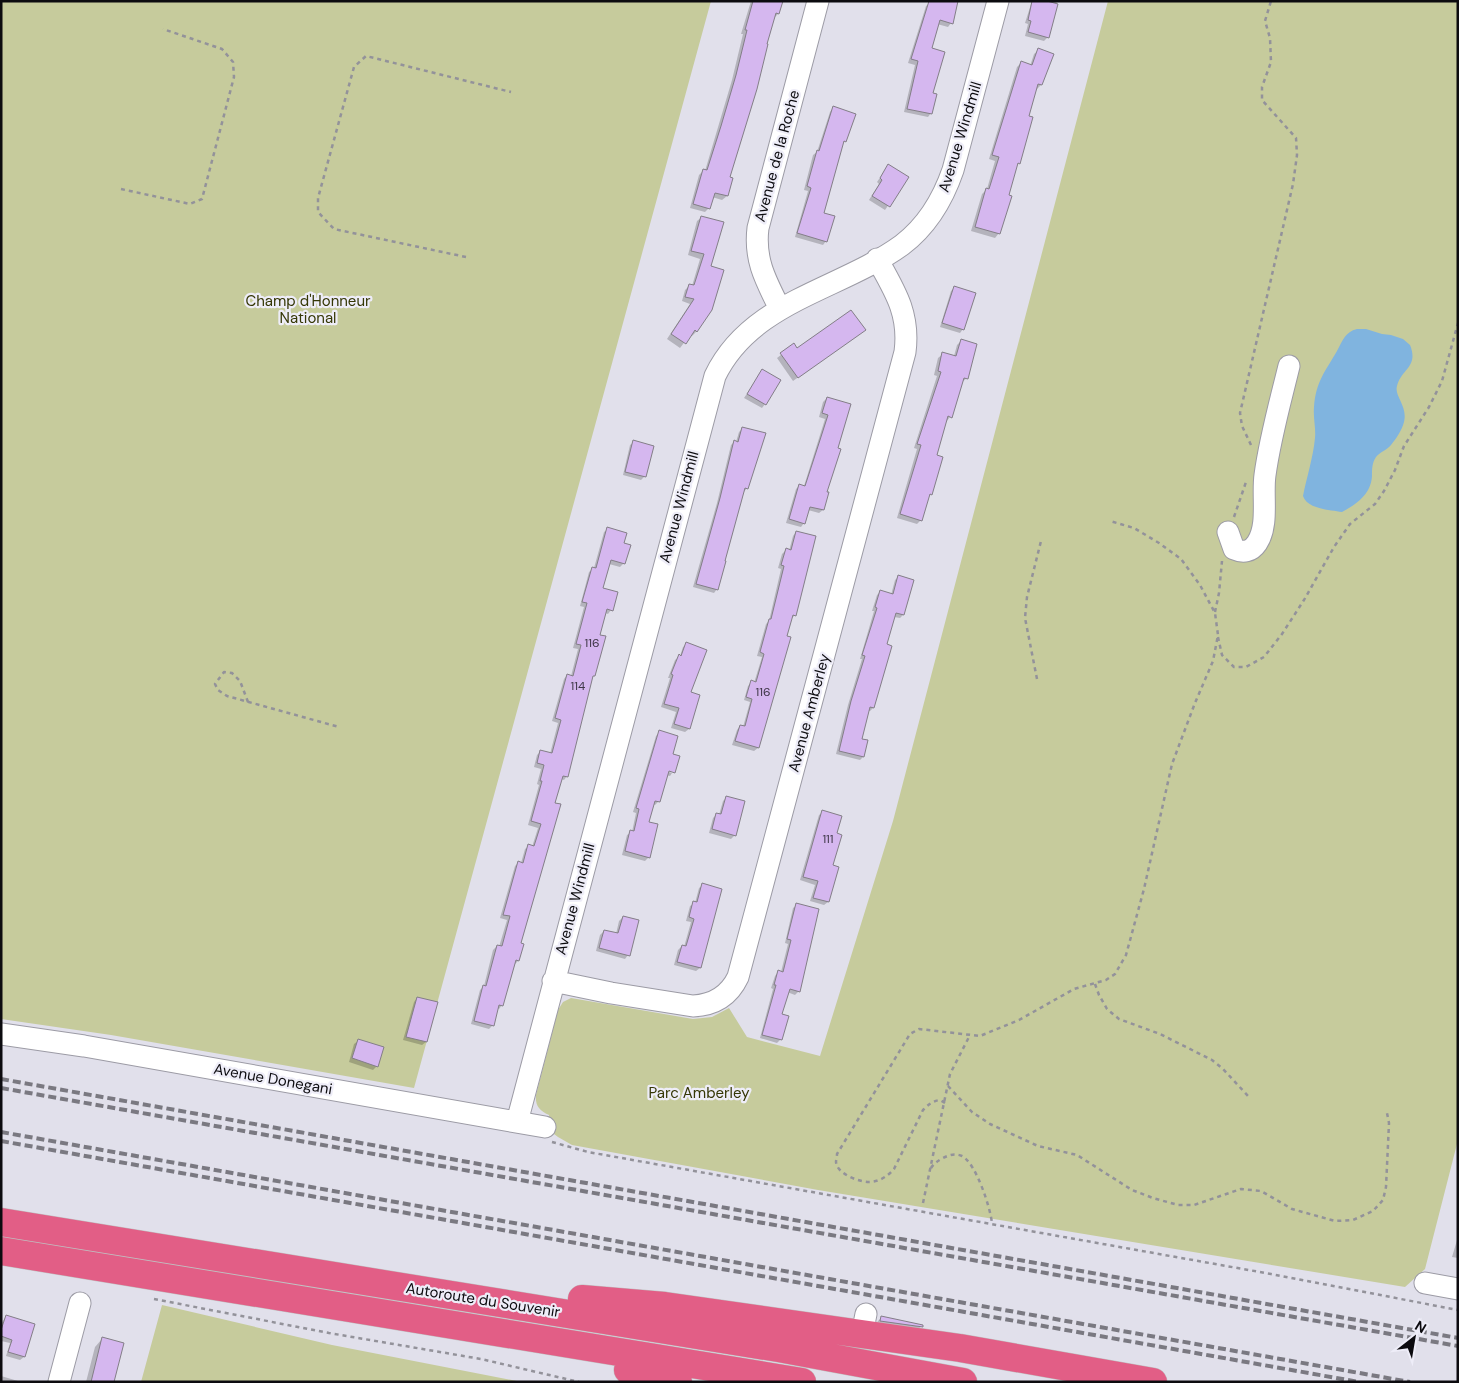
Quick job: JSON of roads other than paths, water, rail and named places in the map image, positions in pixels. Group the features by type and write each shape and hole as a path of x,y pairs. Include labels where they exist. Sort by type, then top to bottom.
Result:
{"highway":[{"name":"Autoroute du Souvenir","path":"1,1222 769,1346 964,1382"},
{"name":"Autoroute du Souvenir","path":"1,1251 802,1382"},
{"path":"366,1281 864,1324 1019,1357 1153,1382"},
{"path":"395,1315 678,1382"}],"street":[{"name":"Avenue de la Roche","path":"780,309 758,260 756,238 818,1"},
{"name":"Avenue Windmill","path":"517,1122 711,387 719,367 733,346 747,332 780,309 903,244 930,216 943,196 953,170 998,1"},
{"name":"Avenue Amberley","path":"553,981 611,993 701,1006 718,1000 730,990 738,977 905,352 906,329 902,307 894,288 877,259"},
{"path":"1228,532 1234,549 1242,552 1251,550 1258,542 1263,526 1265,478 1271,442 1289,366"},
{"name":"Avenue Donegani","path":"1,1034 84,1046 545,1127"},
{"path":"1426,1294 1458,1290"},
{"path":"59,1382 80,1302"}],"water":[{"path":"1357,329 1366,329 1403,339 1410,345 1412,358 1397,386 1397,394 1403,406 1405,416 1402,428 1391,445 1375,459 1372,466 1371,482 1366,493 1353,506 1342,512 1309,504 1303,496 1314,445 1314,411 1317,390 1322,377 1345,337"}],"railway":[{"path":"1,1079 1458,1338"},
{"path":"1,1088 1458,1346"},
{"path":"1,1132 1410,1382"},
{"path":"1,1141 1359,1382"}],"park label":[{"name":"Champ d'Honneur National","path":"308,310"},
{"name":"Parc Amberley","path":"699,1093"}]}
